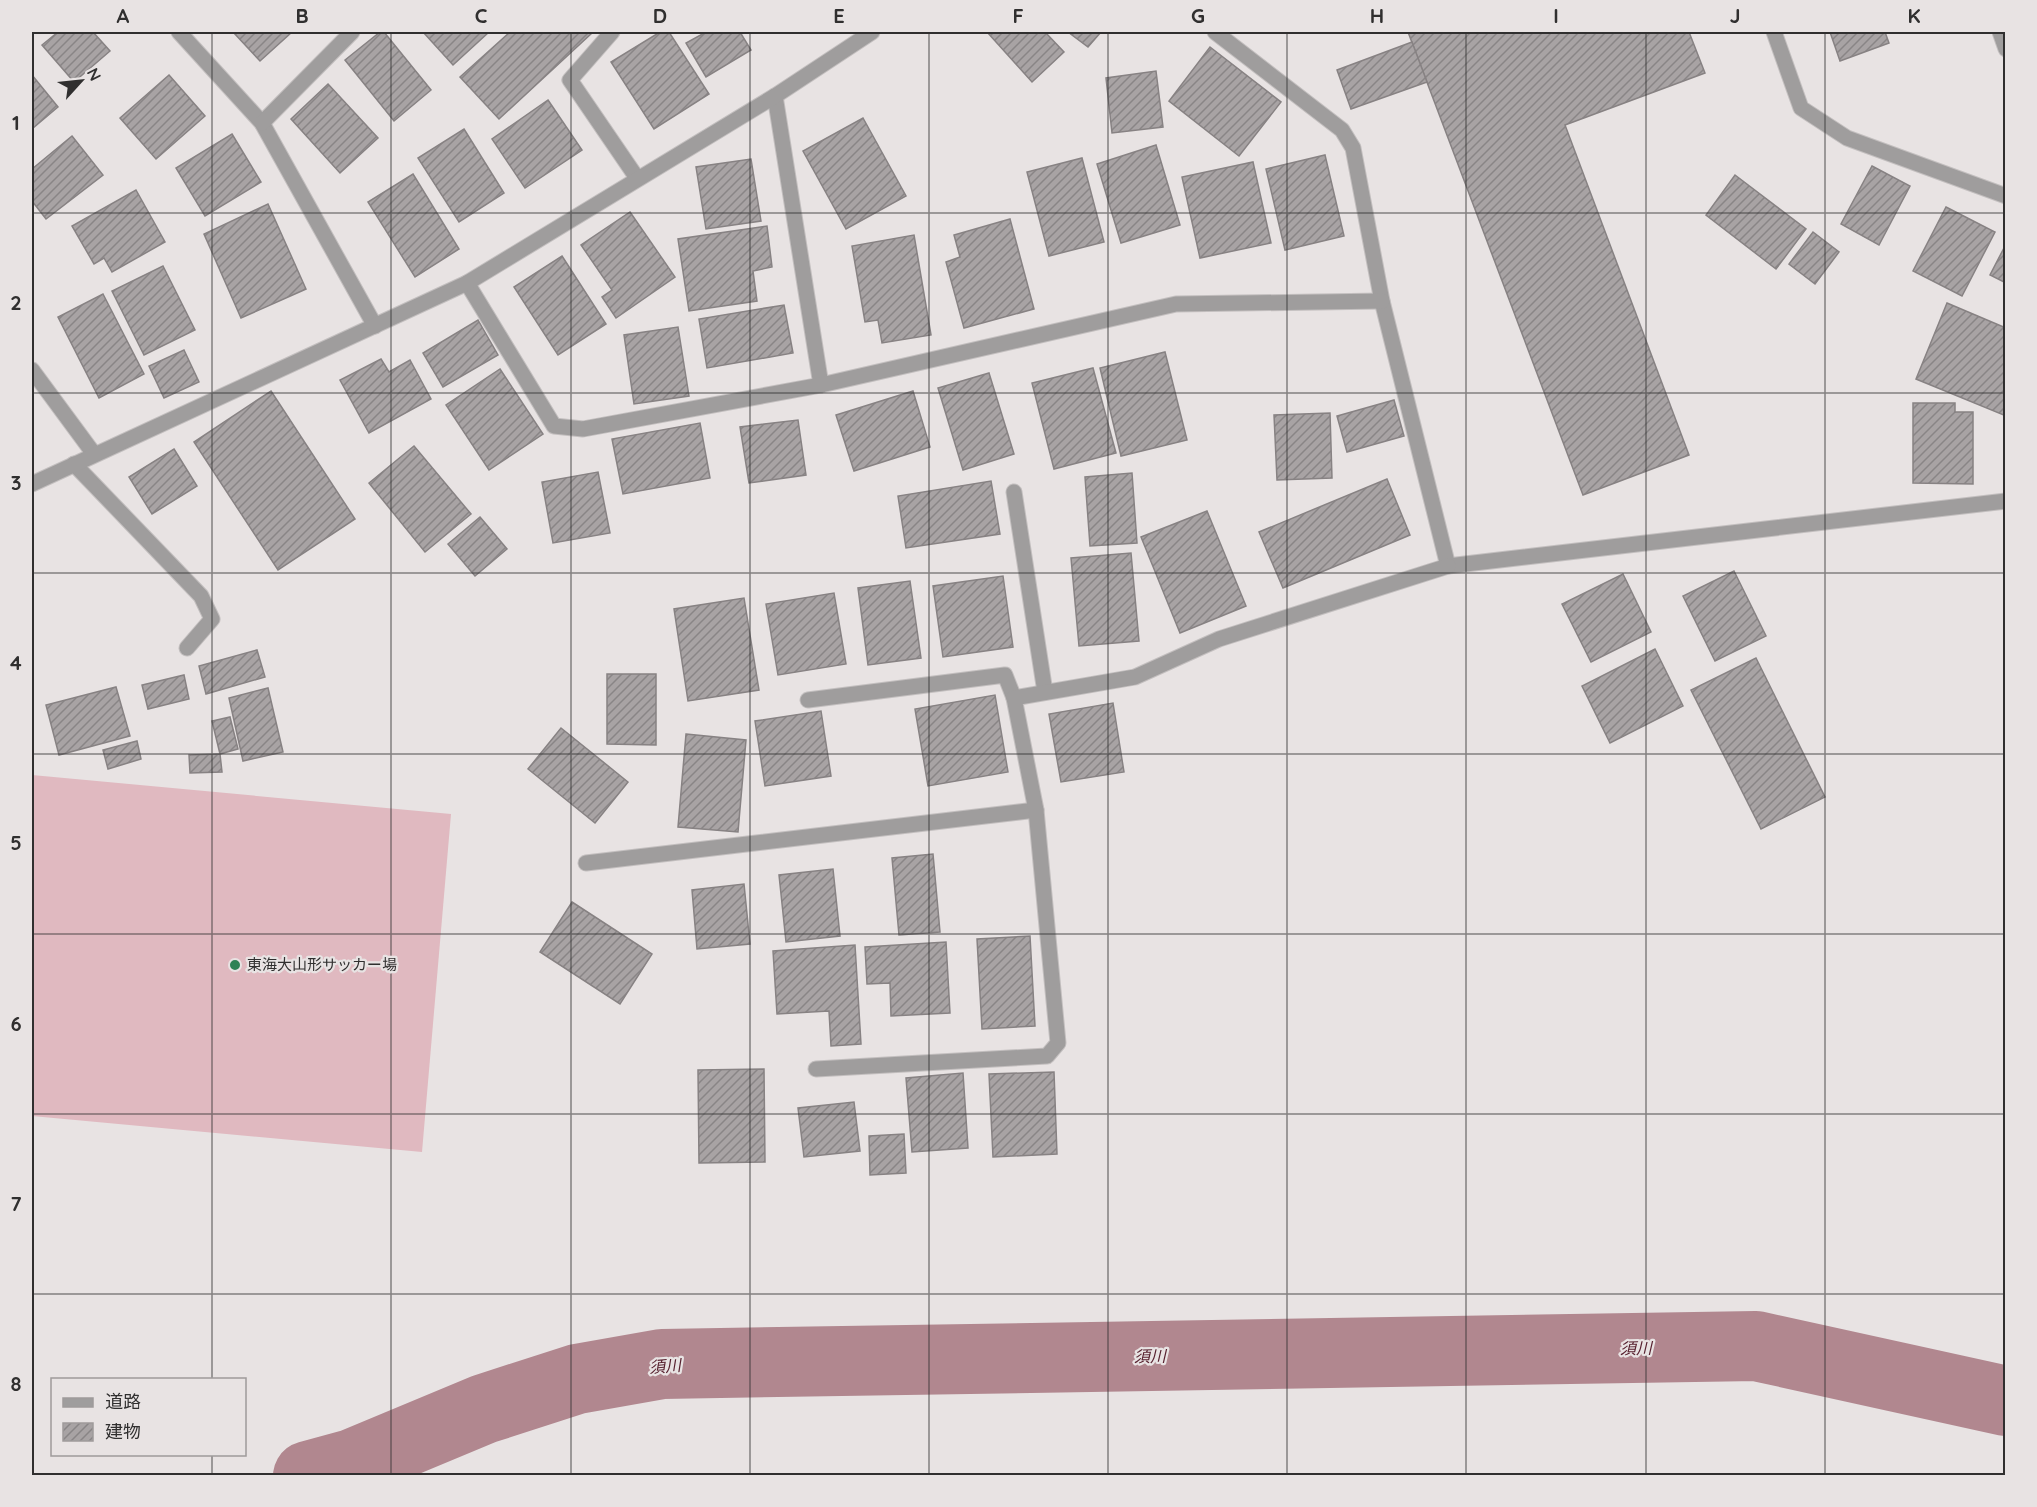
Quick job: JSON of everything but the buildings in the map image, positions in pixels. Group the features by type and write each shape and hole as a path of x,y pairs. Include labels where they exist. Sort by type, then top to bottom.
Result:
{"street":[{"path":"179,32 262,123 375,326"},
{"path":"262,123 352,32"},
{"path":"612,32 570,80 638,178"},
{"path":"32,484 467,283 775,96 872,32"},
{"path":"1215,32 1342,130 1353,148 1382,301 1448,566"},
{"path":"1774,32 1800,108 1847,138 2006,196"},
{"path":"2000,32 2006,49"},
{"path":"775,96 822,386"},
{"path":"467,283 554,426 583,429 822,386 1176,304 1382,301"},
{"path":"32,370 94,454"},
{"path":"74,464 201,596 212,618 187,648"},
{"path":"1014,492 1045,692"},
{"path":"1014,698 1135,677 1219,639 1448,566 2006,501"},
{"path":"808,700 1005,675 1014,698 1036,810 1058,1043 1047,1056 816,1069"},
{"path":"586,862 1036,810"}],"shaded area":[{"name":"東海大山形サッカー場","path":"32,775 451,814 422,1152 32,1116"}],"waterway":[{"name":"須川","path":"308,1476 352,1464 484,1409 577,1379 662,1364 1756,1346 2006,1401"}],"place":[{"name":"東海大山形サッカー場","path":"235,965"}]}
